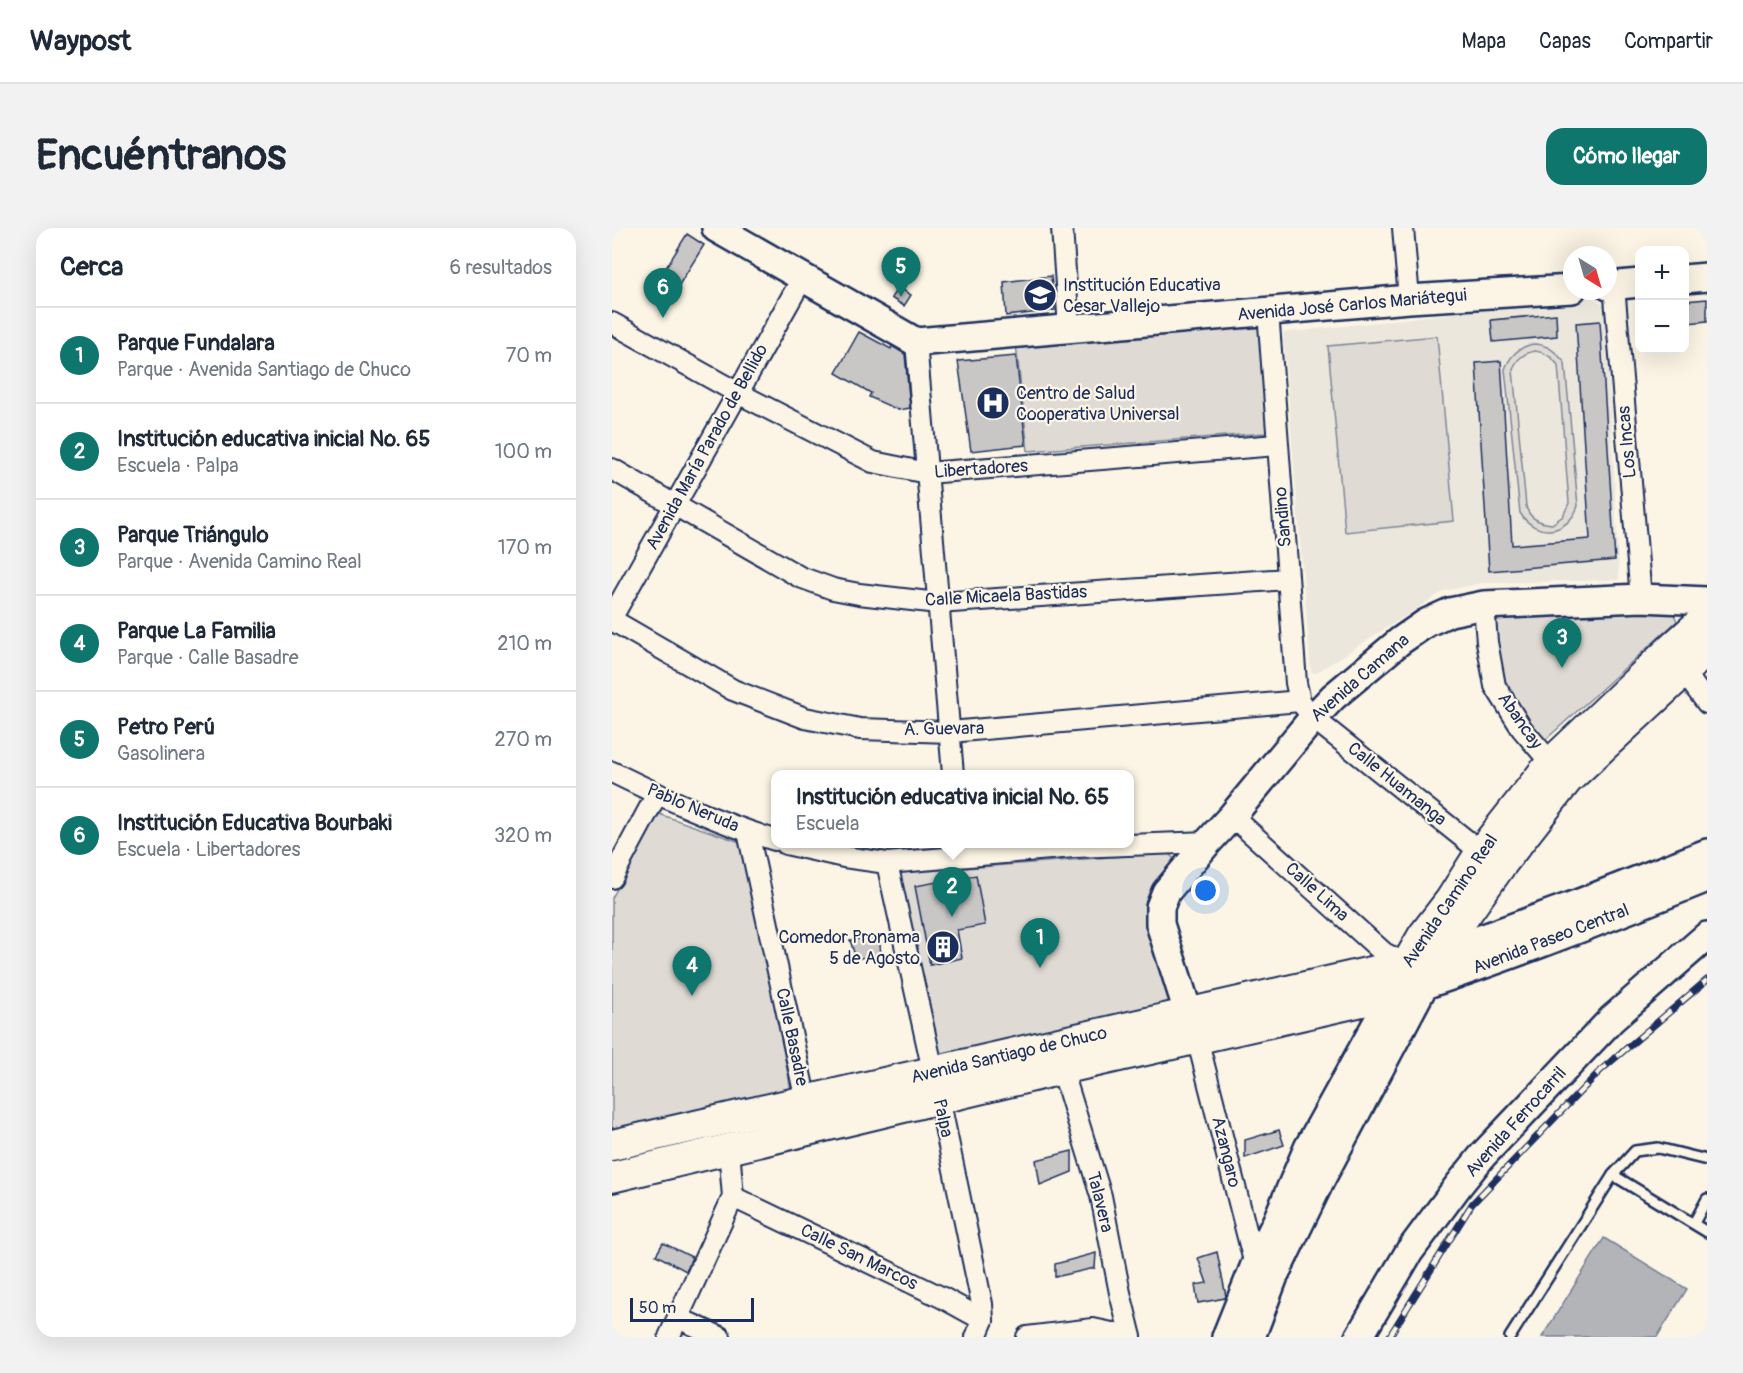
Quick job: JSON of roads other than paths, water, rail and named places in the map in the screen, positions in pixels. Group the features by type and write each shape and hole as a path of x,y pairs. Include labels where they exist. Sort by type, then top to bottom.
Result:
{"main road":[{"name":"Avenida Camino Real","path":"1393,994 1415,975 1423,936 1450,901 1481,852 1551,763 1669,651 1707,619"},
{"name":"Avenida Camino Real","path":"1440,954 1500,866 1567,780 1707,650"},
{"name":"Avenida Paseo Central","path":"1415,975 1440,954"},
{"name":"Avenida Santiago de Chuco","path":"612,1177 729,1149 936,1085 1415,975"},
{"name":"Avenida Santiago de Chuco","path":"612,1145 806,1101 1062,1069 1193,1026 1393,994"}],"street":[{"path":"716,228 916,342 953,770"},
{"path":"1062,228 1069,328"},
{"path":"1403,228 1409,298"},
{"name":"Avenida María Parado de Bellido","path":"612,618 802,277"},
{"path":"1689,279 1707,277"},
{"name":"Los Incas","path":"1621,285 1641,598"},
{"name":"Avenida José Carlos Mariátegui","path":"916,342 1409,298 1563,289"},
{"name":"Sandino","path":"1268,311 1296,683 1306,710"},
{"name":"Libertadores","path":"612,323 738,393 873,462 927,473 1277,445"},
{"name":"Calle Micaela Bastidas","path":"612,469 800,578 842,591 939,603 1288,579"},
{"name":"Avenida Camana","path":"1193,1026 1160,924 1160,907 1166,892 1232,816 1306,710 1334,697 1391,648 1426,623 1450,612 1484,605 1641,598 1707,601"},
{"name":"Abancay","path":"1484,605 1486,642 1495,686 1522,729 1551,763"},
{"name":"A. Guevara","path":"612,618 733,690 805,718 860,729 950,732 1306,710"},
{"path":"1684,672 1707,703"},
{"name":"Calle Huamanga","path":"1306,710 1481,852"},
{"name":"Pablo Neruda","path":"612,772 657,794 748,832 771,839"},
{"path":"612,878 657,794"},
{"name":"Calle Lima","path":"1232,816 1384,952 1415,975"},
{"name":"Calle Basadre","path":"748,832 806,1101"},
{"path":"1134,845 1208,842"},
{"path":"807,848 844,857 887,863 960,851 1046,848"},
{"name":"Avenida Paseo Central","path":"1440,954 1707,853"},
{"name":"Palpa","path":"887,863 982,1304 979,1328"},
{"name":"Avenida Paseo Central","path":"1415,975 1504,958 1578,931 1707,878"},
{"name":"Avenida Ferrocarril","path":"1359,1337 1409,1252 1484,1155 1612,1019 1707,936"},
{"name":"Avenida Camino Real","path":"1251,1337 1274,1276 1415,975"},
{"name":"Avenida Camino Real","path":"1226,1337 1255,1265 1308,1148 1393,994"},
{"name":"Azangaro","path":"1193,1026 1255,1265"},
{"name":"Talavera","path":"1062,1069 1101,1196 1131,1337"},
{"path":"669,1337 733,1197 729,1149"},
{"name":"Calle San Marcos","path":"733,1197 943,1298 979,1328"},
{"path":"678,1318 720,1337"},
{"path":"1027,1337 1093,1329 1131,1337"}],"lane":[{"path":"1510,1337 1613,1175 1635,1151 1658,1148 1707,1160"},
{"path":"1613,1175 1707,1232"},
{"path":"1694,1223 1707,1199"}],"railway":[{"path":"1389,1337 1472,1204 1601,1070 1707,980"}],"place":[{"name":"Institución Educativa Cesar Vallejo","path":"1040,295"},
{"name":"Petro Perú","path":"901,297"},
{"name":"Institución Educativa Bourbaki","path":"663,318"},
{"name":"Centro de Salud Cooperativa Universal","path":"993,403"},
{"name":"Parque Triángulo","path":"1562,668"},
{"name":"Institución educativa inicial No. 65","path":"952,917"},
{"name":"Comedor Pronama 5 de Agosto","path":"943,947"},
{"name":"Parque Fundalara","path":"1040,968"},
{"name":"Parque La Familia","path":"692,996"}]}
